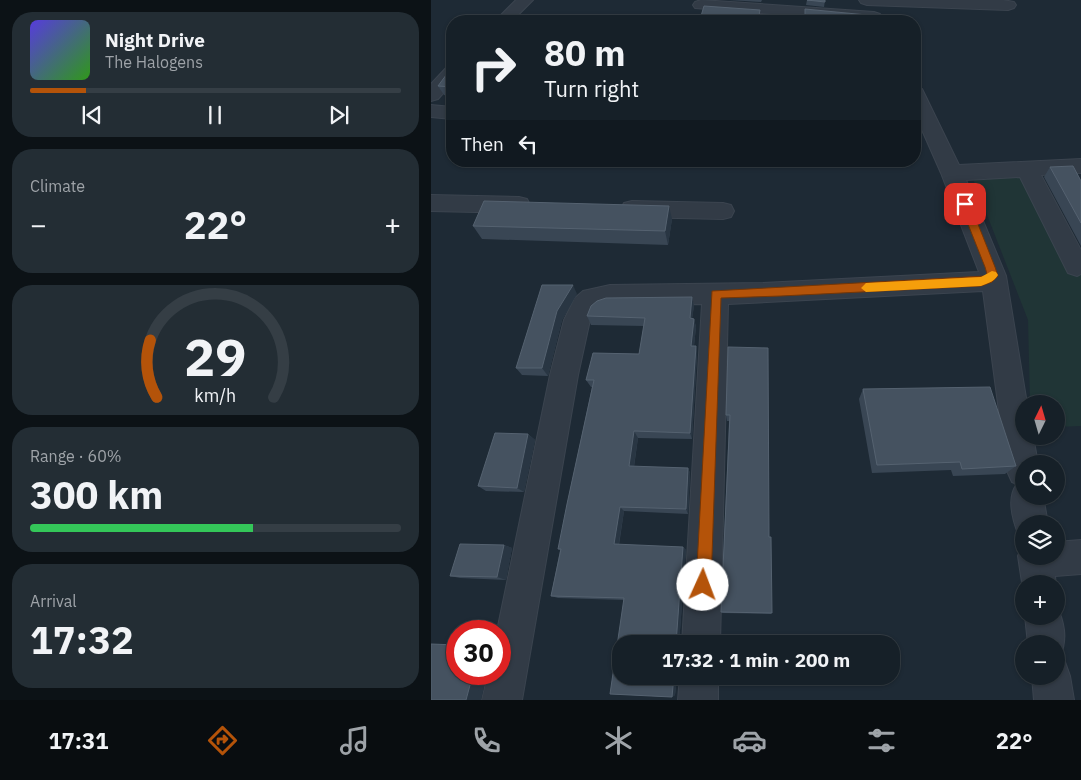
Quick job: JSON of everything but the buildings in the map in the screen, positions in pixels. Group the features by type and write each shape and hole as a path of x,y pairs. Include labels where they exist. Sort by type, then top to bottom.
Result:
{"street":[{"path":"509,15 525,0"},
{"path":"873,15 866,0 1008,5"},
{"path":"701,5 825,15"},
{"path":"431,95 446,79"},
{"path":"921,106 952,173 993,276 1021,455"},
{"path":"431,111 446,112"},
{"path":"952,173 1081,166"},
{"path":"1027,169 1077,266"},
{"path":"431,203 538,206"},
{"path":"616,208 723,211"},
{"path":"502,700 564,375 577,320 584,305 592,298 610,295 763,293 981,282 993,276"},
{"path":"701,635 715,294"},
{"path":"1036,567 1081,558"},
{"path":"698,700 699,685"},
{"path":"1052,685 1054,700"}],"green space":[{"path":"1027,176 1075,274 1081,274 1081,426 1065,427 1065,395 1030,395 1028,320 973,179"}],"slow traffic":[{"path":"866,288 981,282 989,279 992,275"}],"route":[{"path":"703,585 715,294 981,282 993,276 965,204"}]}
